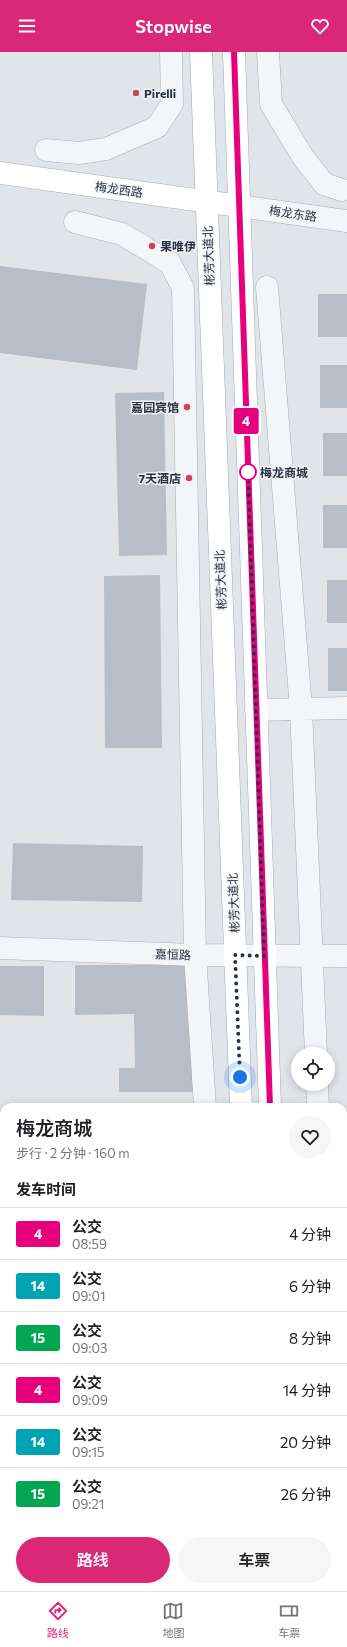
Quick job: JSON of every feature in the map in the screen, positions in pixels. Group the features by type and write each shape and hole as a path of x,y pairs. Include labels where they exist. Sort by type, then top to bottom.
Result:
{"main road":[{"name":"彬芳大道北","path":"201,52 241,1103"},
{"path":"234,52 270,1103"},
{"name":"梅龙西路","path":"0,172 239,206"}],"street":[{"path":"46,150 79,153 106,149 157,127 172,104 171,52"},
{"path":"268,52 271,104 303,157 324,184 342,190"},
{"name":"梅龙东路","path":"239,206 347,221"},
{"path":"75,222 122,234 170,263 183,288 195,955 205,1103"},
{"path":"267,287 301,709 316,1047"},
{"path":"256,710 347,708"},
{"name":"嘉恒路","path":"0,948 195,955 347,956"},
{"path":"317,1091 318,1103"}],"building":[{"path":"0,266 147,284 137,370 0,353"},
{"path":"318,294 347,294 347,337 318,337"},
{"path":"320,365 347,365 347,408 320,408"},
{"path":"164,392 167,555 119,556 115,393"},
{"path":"323,433 347,433 347,476 323,476"},
{"path":"323,505 347,505 347,548 323,548"},
{"path":"160,575 162,748 105,748 104,576"},
{"path":"327,580 347,580 347,623 327,623"},
{"path":"328,648 347,648 347,691 328,691"},
{"path":"13,843 143,846 142,902 11,900"},
{"path":"75,965 194,965 194,1092 119,1092 119,1068 135,1068 134,1014 75,1015"},
{"path":"0,966 44,966 44,1016 0,1015"}],"bus line":[{"name":"4","path":"234,52 270,1103"}],"place":[{"name":"Pirelli","path":"136,93"},
{"name":"果唯伊","path":"152,246"},
{"name":"嘉园宾馆","path":"187,407"},
{"name":"梅龙商城","path":"248,472"},
{"name":"7天酒店","path":"189,478"}],"route":[{"path":"240,1077 235,955 264,956 248,472"}]}
